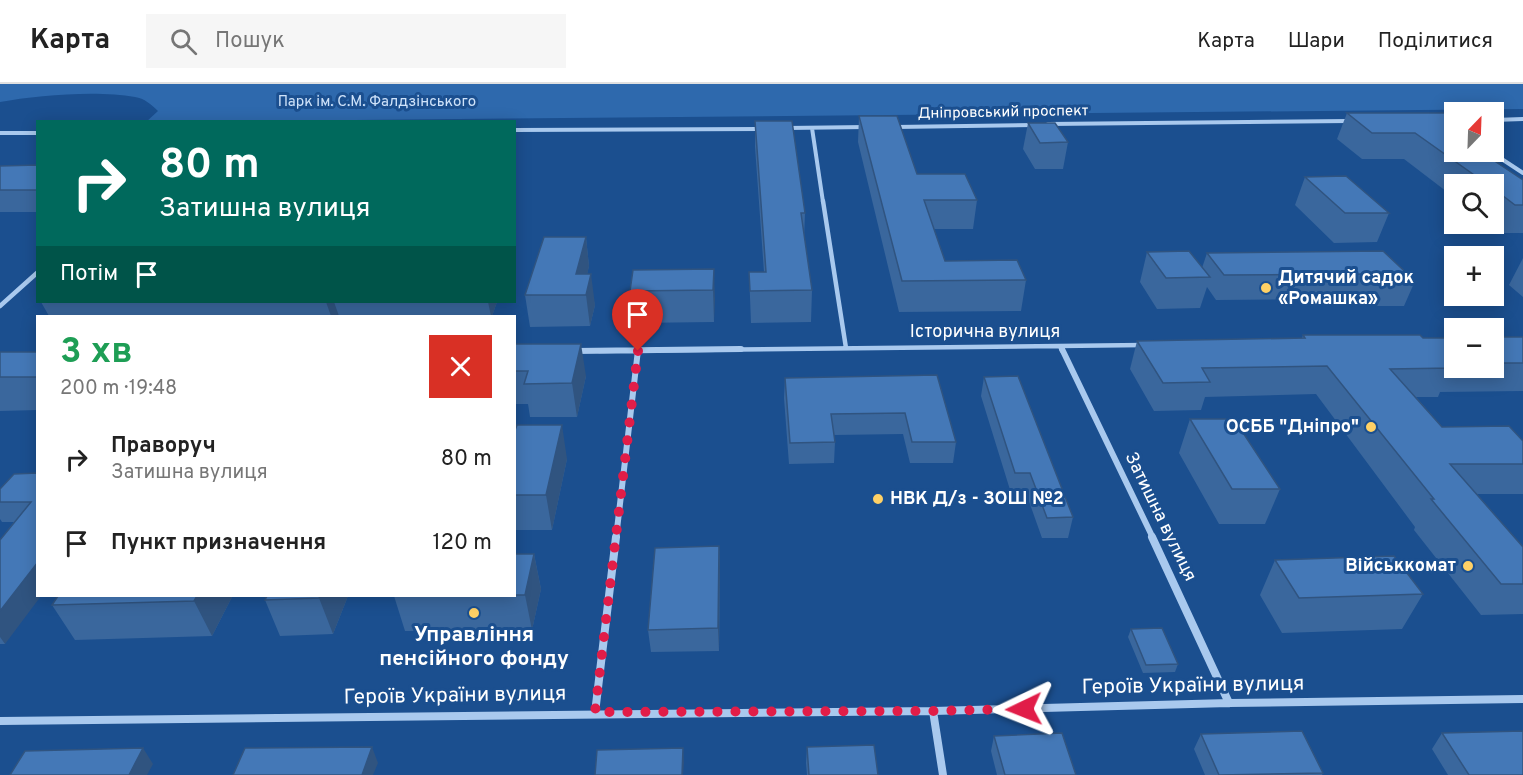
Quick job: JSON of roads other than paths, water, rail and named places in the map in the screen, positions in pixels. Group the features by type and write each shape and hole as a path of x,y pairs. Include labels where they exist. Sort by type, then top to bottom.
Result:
{"street":[{"path":"1504,120 1523,119"},
{"name":"Дніпровський проспект","path":"884,127 1355,121"},
{"path":"776,129 872,127"},
{"path":"812,128 846,348"},
{"path":"516,130 764,129"},
{"path":"0,133 36,133"},
{"path":"1504,161 1523,173"},
{"path":"0,306 36,274"},
{"name":"Історична вулиця","path":"571,351 1155,345"},
{"name":"Затишна вулиця","path":"1060,346 1169,572 1229,703"},
{"path":"595,712 638,351"},
{"name":"Героїв України вулиця","path":"0,721 595,712 933,711 1229,703 1523,699"},
{"path":"933,711 943,775"}],"place":[{"name":"Дитячий садок «Ромашка»","path":"1266,288"},
{"name":"ОСББ \"Днiпро\"","path":"1371,427"},
{"name":"НВК Д/з - ЗОШ №2","path":"878,499"},
{"name":"Військкомат","path":"1468,566"},
{"name":"Управління пенсійного фонду","path":"474,613"}],"park label":[{"name":"Парк ім. С.М. Фалдзінського","path":"377,102"}]}
